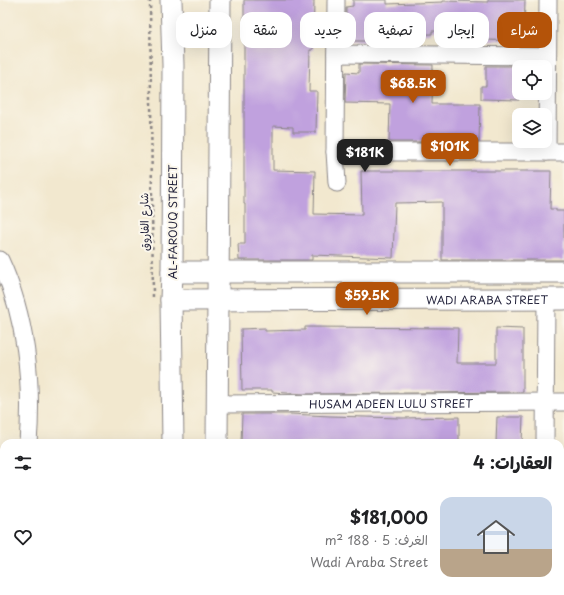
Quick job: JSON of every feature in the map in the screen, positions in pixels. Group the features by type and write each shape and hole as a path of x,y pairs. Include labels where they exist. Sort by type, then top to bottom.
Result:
{"main road":[{"name":"AL-FAROUQ STREET","path":"171,0 173,65 172,272 162,301 173,439"},
{"path":"217,439 220,0"},
{"path":"172,272 564,272"},
{"name":"WADI ARABA STREET","path":"162,301 555,299"}],"street":[{"path":"336,0 335,152 337,183"},
{"path":"546,152 548,0"},
{"path":"336,54 548,56"},
{"path":"335,152 564,152"},
{"path":"0,260 13,291 23,333 29,401 28,439"},
{"path":"545,439 546,402 555,299"},
{"name":"HUSAM ADEEN LULU STREET","path":"217,404 564,402"}],"path":[{"name":"شارع الفاروق","path":"150,0 162,301"}],"building":[{"path":"244,0 314,0 314,12 300,12 300,48 313,48 313,50 310,50 309,91 317,91 316,132 293,132 293,127 273,126 273,170 315,171 314,214 362,215 361,171 551,171 550,209 564,211 564,260 442,260 442,202 395,203 393,258 312,255 312,260 239,260 238,244 245,244 244,48 292,48 292,12 244,12"},
{"path":"353,0 387,0 387,4 443,1 488,2 488,0 525,0 525,12 497,12 497,40 489,40 489,12 434,12 434,31 432,31 432,34 426,34 426,12 364,12 364,41 356,41 356,12 346,12 346,7 353,6"},
{"path":"359,64 433,65 432,104 480,104 479,142 389,142 390,104 345,103 346,72 359,73"},
{"path":"486,66 512,66 512,100 481,99 481,86 486,86"},
{"path":"305,327 458,328 457,363 496,363 496,328 523,329 523,392 303,394 272,392 272,390 242,390 241,329 265,328 265,331 305,330"},
{"path":"242,414 290,414 401,418 459,417 459,439 241,439"},
{"path":"497,417 523,417 522,439 496,439"}]}
